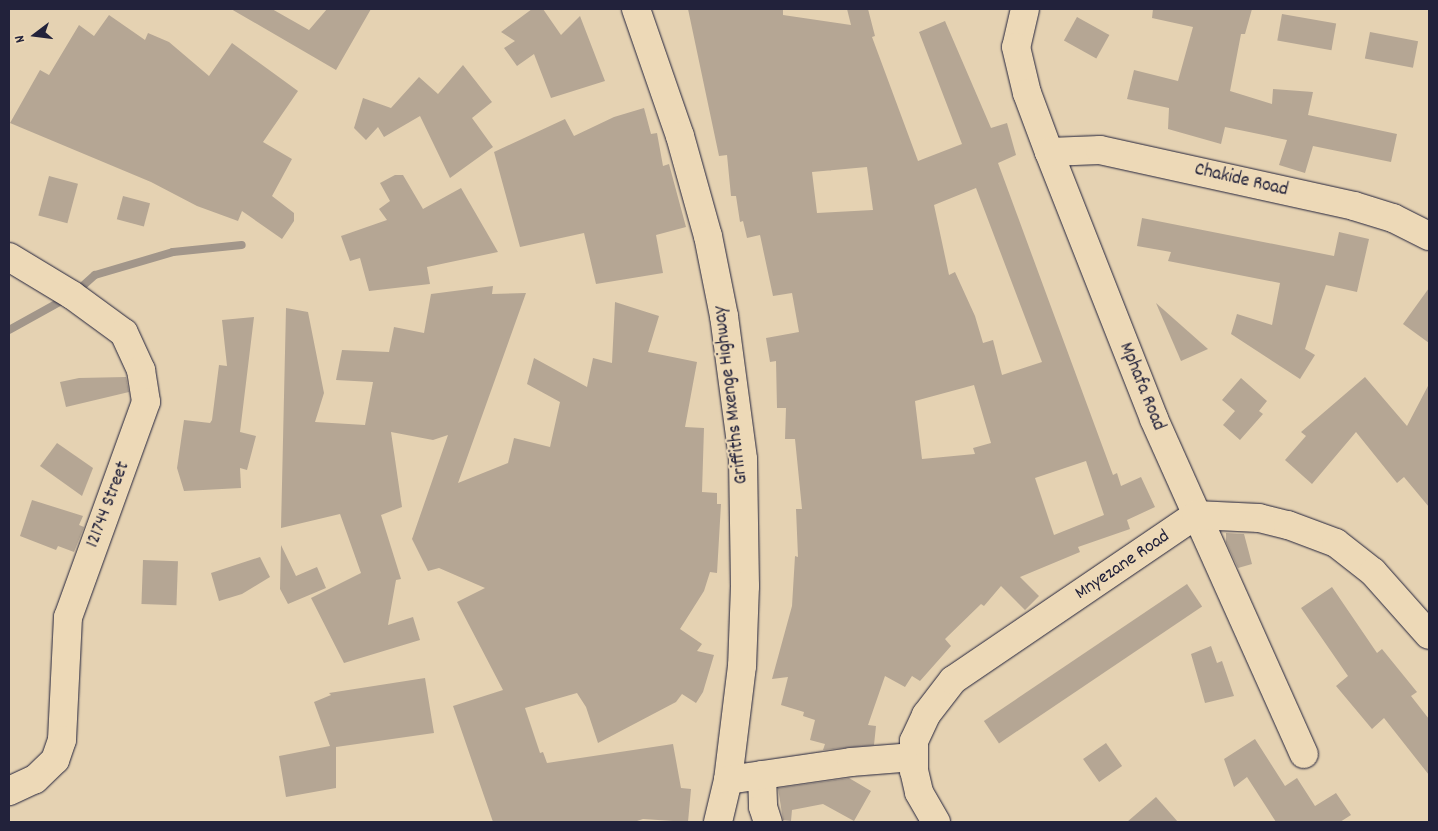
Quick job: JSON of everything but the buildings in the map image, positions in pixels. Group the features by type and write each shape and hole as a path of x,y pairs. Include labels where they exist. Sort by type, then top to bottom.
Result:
{"street":[{"name":"Griffiths Mxenge Highway","path":"636,9 680,136 708,236 724,316 743,459 742,648 728,780 718,822"},
{"name":"Mphafa Road","path":"1025,9 1016,47 1026,92 1126,352 1196,515 1304,754"},
{"name":"Chakide Road","path":"1049,152 1100,150 1120,154 1354,206 1392,218 1429,236"},
{"name":"121744 Street","path":"9,258 72,295 124,333 141,370 146,402 68,617 62,740 55,760 35,779 9,791"},
{"path":"1196,515 1259,518 1288,525 1336,543 1373,572 1429,635"},
{"name":"Mnyezane Road","path":"936,822 919,792 914,757 914,741 926,715 953,680 1196,515"},
{"path":"728,780 914,757"},
{"path":"762,775 763,807 768,822"}],"waterway":[{"path":"77,291 95,275 173,252 242,245"},
{"path":"9,330 67,298"}]}
